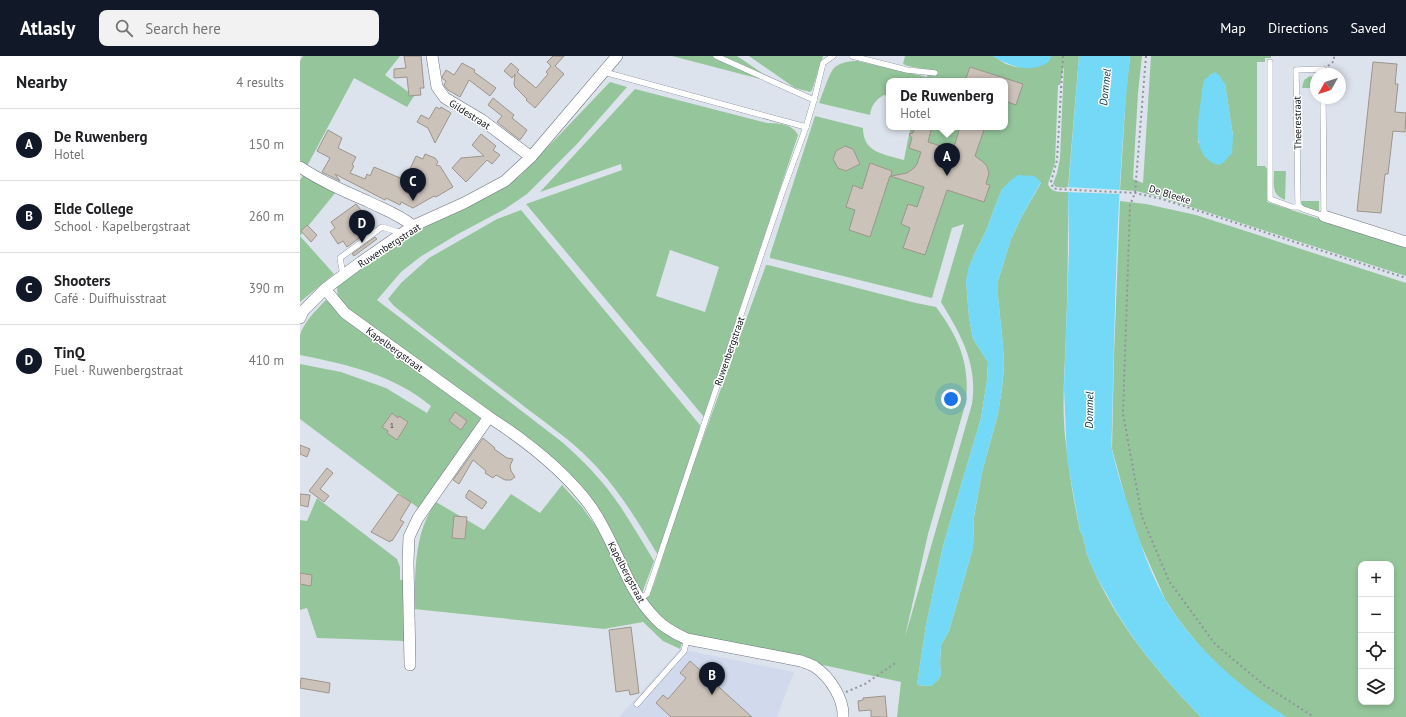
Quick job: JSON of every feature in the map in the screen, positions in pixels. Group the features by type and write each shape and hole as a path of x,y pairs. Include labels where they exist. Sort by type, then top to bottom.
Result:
{"street":[{"name":"Gildestraat","path":"432,56 437,87 446,98 482,120 532,157"},
{"name":"Ruwenbergstraat","path":"301,314 325,289 413,226 464,203 505,181 532,157 617,56"},
{"path":"300,167 315,177 385,210 413,226"},
{"path":"1324,216 1406,242"},
{"name":"Kapelbergstraat","path":"325,289 345,313 509,430 566,476 591,507 640,600 656,620 687,638 801,661 814,666 828,678 838,696 843,717"},
{"path":"410,665 409,537 418,518 489,417"}],"lane":[{"path":"716,56 814,100"},
{"path":"852,56 906,70 935,73"},
{"name":"Ruwenbergstraat","path":"640,600 647,594 779,201 806,127 823,64 830,57"},
{"path":"1270,62 1270,199 1292,207 1300,207 1324,216 1323,104"},
{"name":"Theerestraat","path":"1300,207 1298,201 1296,70 1310,71"},
{"path":"604,72 806,127"},
{"path":"343,275 340,258 382,227 403,233"},
{"path":"637,704 684,651 687,638"}],"path":[{"name":"De Bleeke","path":"1063,56 1057,160 1051,182 1053,188 1058,190 1135,192 1162,199 1406,278"},
{"path":"1146,56 1135,192 1130,205 1123,414 1142,517 1169,581 1215,644 1264,685 1314,717"},
{"path":"1327,68 1334,61 1334,56"},
{"path":"838,696 865,684 897,662"}],"shaded area":[{"path":"680,649 794,672 777,717 619,717"}],"green space":[{"path":"303,56 400,56 385,75 414,96 407,107 354,78 306,168 300,164 300,61"},
{"path":"672,56 737,56 771,79 772,82"},
{"path":"749,56 823,56 812,90 810,92 795,88"},
{"path":"905,56 993,56 1006,64 1020,68 996,56 1079,56 1068,188 1056,187 1053,184 1060,158 1064,65 1060,85 1058,85 1055,163 1048,184 1051,189 1059,192 1068,192 1068,279 1064,416 1069,466 1080,531 1093,570 1125,627 1170,684 1201,717 897,717 901,682 690,636 666,624 643,600 650,592 654,584 684,490 766,265 768,265 936,307 957,340 966,375 966,402 928,534 905,637 972,404 973,389 970,363 961,338 941,302 964,224 952,228 932,298 770,258 770,255 815,116 863,128 864,136 871,148 882,154 904,160 910,130 1008,130 1008,78 886,78 886,95 884,95 876,101 871,109 870,115 819,103 832,71 839,64 858,61 927,77 929,70 903,64","holes":["1041,183 1011,239 998,281 1004,367 1002,388 998,414 982,472 974,517 973,548 949,631 941,645 941,675 931,686 917,685 926,625 943,546 981,418 987,380 988,362 973,339 969,317 966,281 973,257 986,231 1002,189"]},
{"path":"1130,56 1142,56 1138,93 1133,179 1143,183 1151,56 1271,56 1271,58 1265,58 1265,62 1257,62 1257,166 1265,166 1267,169 1267,202 1406,247 1406,276 1160,197 1136,191 1120,190 1126,92","holes":["1211,74 1225,84 1233,136 1198,143 1203,87"]},
{"path":"1310,76 1310,88 1302,88 1304,80"},
{"path":"610,82 627,87 577,144 527,194 505,209 458,234 420,257 401,272 377,300 562,442 593,472 620,506 654,561 641,596 584,492 345,309 338,299 337,287 352,273 401,240 455,211 491,195 521,175"},
{"path":"635,89 767,123 789,126 796,131 798,135 704,417 526,204 622,170 621,164 540,192","holes":["670,250 719,267 705,312 656,296"]},
{"path":"1274,171 1286,171 1285,200 1275,192"},
{"path":"304,174 336,192 300,236 300,180"},
{"path":"1120,201 1146,204 1196,215 1406,283 1406,717 1286,717 1263,702 1231,677 1198,644 1178,619 1165,599 1139,540 1127,504 1112,449"},
{"path":"1301,201 1319,201 1319,211 1302,206"},
{"path":"521,210 700,425 699,432 658,555 610,482 601,471 574,445 409,318 388,299 401,283 429,258 497,219"},
{"path":"300,236 334,274 300,302"},
{"path":"326,300 353,324 411,365 485,421 421,510 300,419 300,364 341,372 386,388 427,413 431,406 417,395 401,386 369,372 335,362 300,355 301,331 311,316"},
{"path":"562,485 582,507 608,543 631,589 680,638 682,643 680,649 663,641 643,622 604,629 414,609 419,540 423,527 436,502 484,530 511,494 540,513"},
{"path":"317,498 397,559 400,567 400,580 406,579 406,641 317,638 307,608 300,610 300,520 307,521"}],"water":[{"path":"993,56 1051,56 1049,61 1037,67 1024,68 1011,65"},
{"name":"Dommel","path":"1079,56 1130,56 1119,195 1112,441 1112,450 1123,491 1150,568 1165,599 1177,617 1204,650 1219,665 1251,692 1286,717 1201,717 1170,684 1136,642 1101,585 1087,554 1080,531 1067,458 1064,387 1069,249 1068,192"},
{"path":"1215,72 1225,84 1233,136 1232,153 1219,165 1209,160 1202,152 1198,130 1203,83 1205,79"},
{"path":"1018,175 1034,176 1041,182 1011,239 998,281 1004,366 1002,388 998,414 982,472 974,516 973,548 949,631 941,645 941,675 931,686 917,685 926,625 943,546 981,418 987,380 988,362 973,339 969,317 966,281 968,269 986,231 1002,189"}],"pier":[{"path":"1066,187 1122,190 1122,194 1066,192"}],"building":[{"path":"404,56 421,56 424,88 420,88 421,95 409,96 407,77 394,78 394,69 406,68"},
{"path":"553,56 564,56 555,66 564,74 535,108 515,87 515,74 512,78 504,71 511,63 519,70 517,72 536,88 548,74 546,72 551,66 547,62"},
{"path":"1373,62 1397,64 1395,84 1398,84 1395,112 1406,113 1405,132 1393,131 1388,174 1385,174 1381,213 1357,211"},
{"path":"462,63 475,70 474,72 496,88 490,96 469,80 460,97 448,90 444,85 446,81 442,77 446,70 454,75"},
{"path":"970,67 1004,78 966,78"},
{"path":"1008,79 1023,84 1016,105 1008,102"},
{"path":"493,98 514,115 512,118 527,130 520,140 497,122 502,116 488,105"},
{"path":"436,107 440,109 441,107 451,113 435,143 428,128 417,122 421,115 429,119"},
{"path":"328,130 342,138 338,148 356,157 352,165 354,166 350,173 365,179 367,174 370,176 374,167 405,180 416,156 423,159 425,154 435,158 438,162 436,165 440,166 453,187 413,208 401,202 400,205 386,198 385,200 335,174 340,181 322,172 330,158 317,151"},
{"path":"914,130 931,130 928,142 953,150 959,130 984,130 975,156 987,166 989,173 986,184 990,185 984,202 947,190 925,255 903,248 910,228 901,224 908,204 917,207 924,187 890,176 870,237 849,230 855,210 846,207 853,185 862,189 870,163 892,171 891,176 907,173 914,168 921,152 909,148 912,138 909,134 913,133"},
{"path":"481,134 496,146 493,150 500,155 492,164 487,160 466,182 452,168 461,158 484,156 472,145"},
{"path":"845,146 853,149 860,164 846,171 838,168 833,159 836,151"},
{"path":"356,204 361,210 358,212 370,230 347,247 343,241 338,244 330,232 335,228 331,222"},
{"path":"307,225 317,235 311,242 301,231"},
{"path":"375,237 377,239 354,256 352,254"},
{"path":"455,412 467,421 461,430 449,421"},
{"path":"392,413 398,418 399,416 408,422 397,440 387,433 388,431 382,427"},
{"path":"483,438 495,448 494,449 507,458 513,459 510,466 515,477 511,480 505,480 496,475 493,478 485,473 486,471 473,460 459,484 453,480"},
{"path":"300,445 310,449 307,457 300,454"},
{"path":"327,468 333,473 320,489 329,496 324,502 309,491"},
{"path":"469,490 487,502 482,509 466,498"},
{"path":"300,494 310,495 308,507 300,505"},
{"path":"398,494 411,502 400,520 404,522 390,542 371,532"},
{"path":"454,516 467,517 465,539 452,538"},
{"path":"300,573 312,575 311,586 300,584"},
{"path":"631,627 639,693 630,695 629,690 616,692 609,630"},
{"path":"690,661 752,717 671,717 656,703 663,695 668,699 686,678 680,673"},
{"path":"301,678 330,683 329,693 300,688"},
{"path":"885,696 887,717 871,717 871,710 859,711 858,701 863,700 863,698"}],"place":[{"name":"De Ruwenberg","path":"947,176"},
{"name":"Shooters","path":"413,201"},
{"name":"TinQ","path":"362,243"},
{"name":"Elde College","path":"712,695"}]}
